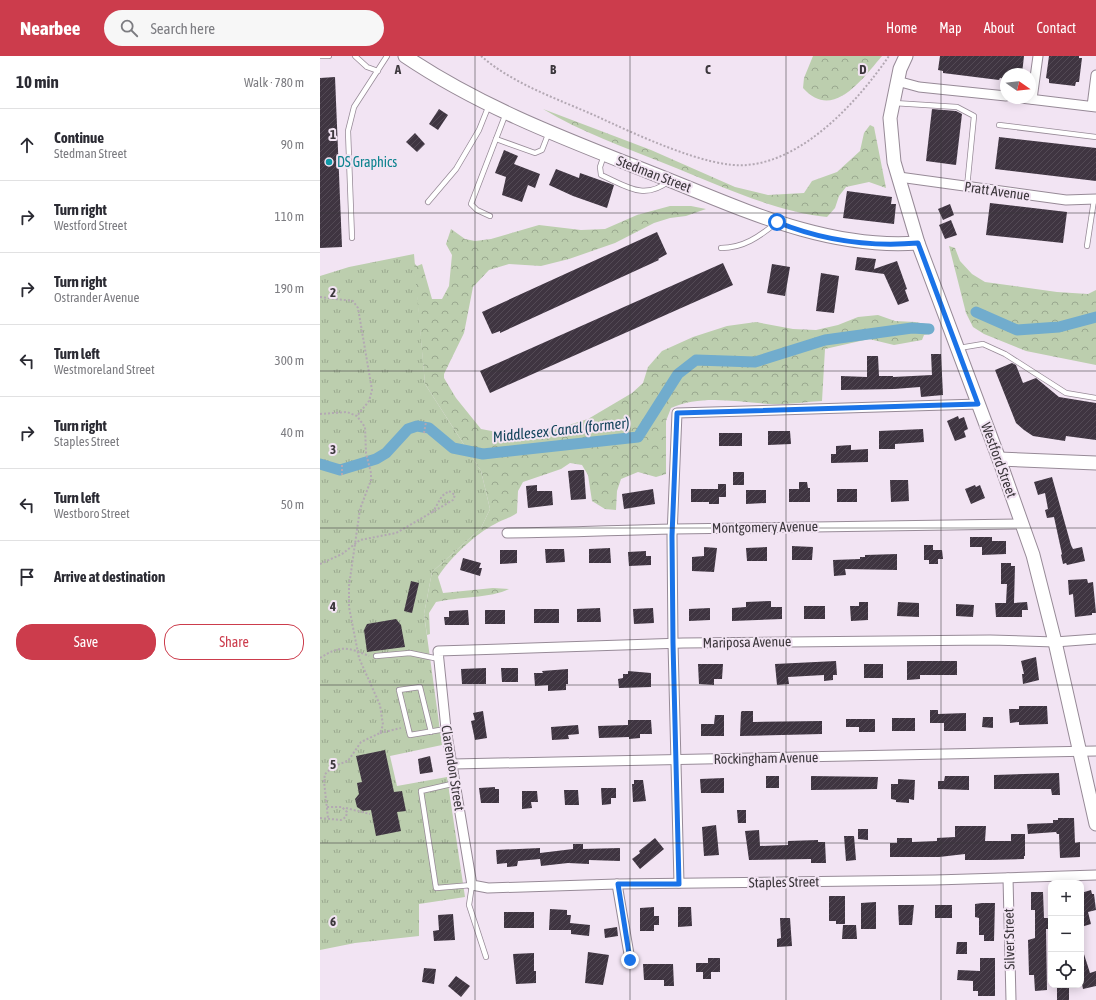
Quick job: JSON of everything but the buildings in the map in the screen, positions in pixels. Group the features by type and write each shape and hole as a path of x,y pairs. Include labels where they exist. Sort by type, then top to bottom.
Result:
{"main road":[{"name":"Stedman Street","path":"405,56 471,97 506,113 604,154 777,222 823,236 865,243 897,245 918,243"},
{"name":"Westford Street","path":"906,56 897,81 890,118 894,162 918,243 999,459 1033,556 1055,642 1096,824"},
{"path":"999,459 1096,463"}],"street":[{"path":"1036,70 1038,56"},
{"path":"1036,99 1094,106 1096,75"},
{"path":"897,81 919,87 1000,95"},
{"name":"Pratt Avenue","path":"899,177 1066,200 1095,199"},
{"path":"679,884 675,759 672,529 677,413 978,404"},
{"name":"Montgomery Avenue","path":"507,533 588,533 672,529 1022,524"},
{"name":"Mariposa Avenue","path":"439,655 673,643 990,640 1055,642 1096,639"},
{"name":"Clarendon Street","path":"439,655 446,729 472,885"},
{"name":"Rockingham Avenue","path":"453,764 1096,751"},
{"name":"Staples Street","path":"472,885 488,888 618,884 1008,878 1096,874"},
{"name":"Silver Street","path":"1008,878 1011,1000"},
{"path":"618,884 630,960"}],"lane":[{"path":"320,56 329,56"},
{"path":"355,56 367,66 378,71"},
{"path":"352,238 348,131 354,107 387,56"},
{"path":"892,103 957,107 974,116 967,187"},
{"path":"428,202 456,169 479,130 489,105"},
{"path":"490,216 477,210 472,204 506,113"},
{"path":"999,125 1096,137"},
{"path":"496,139 535,154 542,150 550,132"},
{"path":"604,154 600,167 601,175 632,189 646,192 655,190 670,180"},
{"path":"1087,246 1095,199"},
{"path":"721,248 734,248 742,245 777,222"},
{"path":"957,348 982,344 1005,354 1066,393 1096,398"},
{"path":"376,656 410,653 439,655"},
{"path":"431,732 420,686 399,690 410,735 431,732 446,729"},
{"path":"456,783 421,791 434,881 436,888 472,885 469,905 486,957"}],"path":[{"path":"481,56 522,83 635,134 716,162 746,166 777,159 804,144 842,113 874,77 889,56"},
{"path":"320,297 348,299 356,303 358,308 372,390 369,402 357,416"},
{"path":"320,414 339,411 347,412 357,416 365,427 366,454 371,473 371,480 360,508 354,544 349,607 358,651 380,705 383,725 380,733"},
{"path":"424,432 426,422"},
{"path":"342,464 342,475"},
{"path":"320,564 342,554 364,538 396,533 433,512 453,500 455,494 448,491 444,493 433,512"},
{"path":"320,658 337,649 345,648 358,651 371,657 376,656"},
{"path":"328,818 324,781 326,774 334,766 348,760 361,742 380,733 408,727"},
{"path":"327,807 342,807 370,814"},
{"path":"320,818 344,819 347,812 342,807"}],"green space":[{"path":"813,56 882,56 857,85 847,93 836,99 825,100 814,97 803,88 804,78"},
{"path":"543,109 651,150 735,187 768,195 804,193 812,181 837,172 860,151 864,133 870,125 874,127 886,188 869,182 846,187 839,196 835,208 827,217 806,214 745,196 603,139 572,125"},
{"path":"670,206 691,206 706,209 686,216 670,218 654,223 615,243 569,259 541,266 509,264 489,270 473,287 464,333 444,374 444,378 456,398 481,429 497,432 543,433 588,419 632,393 643,383 648,367 662,351 693,337 727,326 756,322 793,329 816,330 838,325 858,317 878,315 895,321 915,322 931,325 930,334 924,335 922,340 894,345 869,339 825,349 822,401 770,404 707,400 695,401 671,408 666,421 666,474 656,477 638,472 621,479 617,491 616,510 605,509 592,501 588,475 582,465 570,463 561,469 523,482 518,491 517,513 487,528 471,540 438,577 443,593 493,588 509,589 484,596 436,602 429,613 430,634 427,635 424,614 432,572 481,528 490,509 481,471 425,384 414,263 417,266 422,264 432,299 442,299 449,286 452,255 446,244 451,229 465,239 475,241 491,239 539,225 581,230 605,229 637,215"},
{"path":"949,246 955,248 960,261 972,274 985,282 1057,292 1088,294 1096,290 1096,365 1026,351 984,334 973,327 966,313"},
{"path":"414,254 425,384 481,471 490,509 481,528 432,572 424,614 442,745 390,756 397,786 447,777 465,897 419,904 419,936 355,943 320,950 320,276 349,267"}],"waterway":[{"name":"Middlesex Canal (former)","path":"976,312 1017,330 1059,327 1096,317"},
{"name":"Middlesex Canal (former)","path":"320,464 340,470 376,459 386,453 408,429 417,426 429,428 453,448 483,454 638,437 678,374 696,360 755,362 825,340 912,328 929,329"}],"place":[{"name":"DS Graphics","path":"329,162"}],"route":[{"path":"630,960 618,884 679,884 672,536 677,413 978,404 918,243 897,245 865,243 823,236 777,222"}]}
